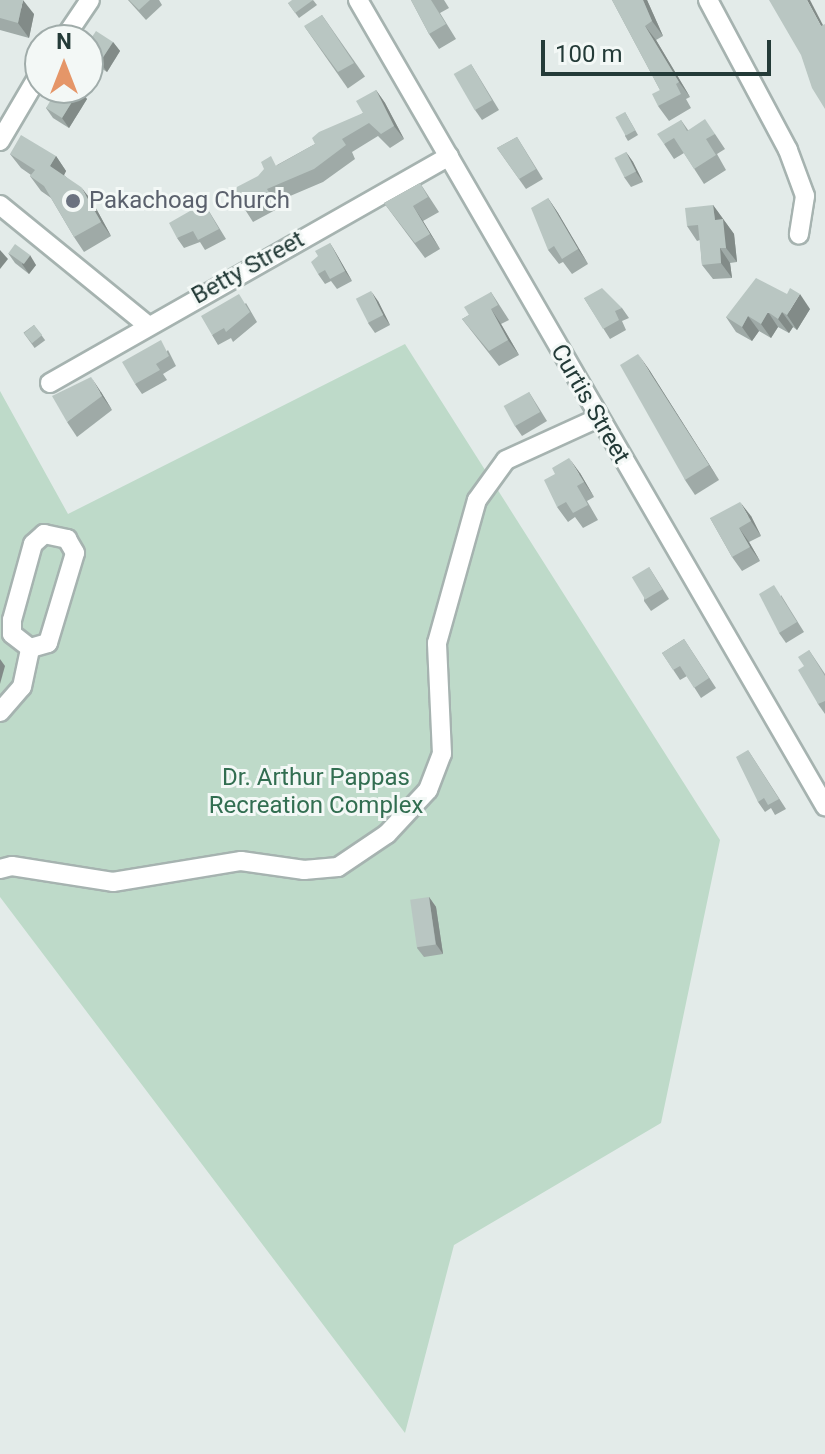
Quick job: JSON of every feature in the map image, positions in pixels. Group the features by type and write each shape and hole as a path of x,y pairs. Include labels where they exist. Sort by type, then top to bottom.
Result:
{"street":[{"path":"74,24 90,0"},
{"name":"Curtis Street","path":"358,0 825,806"},
{"path":"708,0 788,150 805,196 799,235"},
{"path":"0,141 7,115 24,93"},
{"name":"Betty Street","path":"50,383 147,325 449,156"},
{"path":"0,205 147,325"},
{"path":"0,869 12,866 113,882 241,861 304,870 338,867 387,834 428,790 442,754 437,643 477,500 506,460 598,418"},
{"path":"44,534 67,539 75,553 48,643 30,648 12,634 12,620 33,544 44,534"},
{"path":"0,712 22,687 30,648"}],"green space":[{"name":"Dr. Arthur Pappas Recreation Complex","path":"405,344 720,840 661,1123 454,1245 405,1433 0,897 0,391 68,514"}],"building":[{"path":"0,0 23,0 18,23 0,18"},
{"path":"129,0 150,0 139,10"},
{"path":"292,0 313,0 295,13 288,3"},
{"path":"411,0 431,0 446,24 429,34"},
{"path":"612,0 643,0 652,21 645,26 679,82 676,84 681,94 658,106 652,94 660,90"},
{"path":"769,0 807,0 821,26 825,24 825,109 812,88 801,55"},
{"path":"322,15 354,63 338,72 304,26"},
{"path":"104,36 113,42 104,56"},
{"path":"471,64 492,100 475,110 454,74"},
{"path":"376,90 394,126 381,134 369,123 342,139 346,145 314,169 267,189 270,194 244,208 233,189 258,176 264,169 261,162 271,156 276,166 315,144 312,138 319,132 363,113 356,101"},
{"path":"48,104 71,104 62,118 46,108"},
{"path":"625,112 635,130 626,136 615,117"},
{"path":"705,119 715,134 706,139 716,155 694,169 674,138 664,144 657,134 681,120 687,131"},
{"name":"Pakachoag Church","path":"21,135 56,156 50,166 81,187 101,222 74,237 44,186 30,176 35,170 10,154"},
{"path":"517,137 536,169 519,179 497,148"},
{"path":"626,152 636,172 624,178 614,158"},
{"path":"420,183 428,197 413,206 430,234 415,243 384,203"},
{"path":"548,198 578,249 562,259 554,246 548,250 531,208"},
{"path":"204,203 219,229 198,240 193,231 177,238 169,223"},
{"path":"713,205 715,220 723,219 726,248 720,248 721,263 702,265 698,225 687,226 685,208"},
{"path":"330,243 345,271 330,279 325,270 318,274 311,262 318,256 315,251"},
{"path":"15,244 30,255 24,264 9,253"},
{"path":"756,278 787,294 790,288 800,294 787,315 782,312 778,319 768,312 761,324 748,316 742,327 726,317"},
{"path":"602,288 622,308 615,311 619,320 603,329 584,298"},
{"path":"371,291 383,315 368,323 356,299"},
{"path":"491,292 498,305 491,309 508,340 489,351 462,319 469,315 464,307"},
{"path":"239,294 250,312 226,332 224,328 212,335 201,316"},
{"path":"34,325 42,335 32,343 24,333"},
{"path":"161,340 169,356 156,364 160,370 135,384 122,362"},
{"path":"638,354 709,465 685,480 620,365"},
{"path":"91,377 102,396 67,422 52,396"},
{"path":"529,392 540,412 515,426 504,406"},
{"path":"569,458 584,482 577,486 588,505 573,513 566,502 557,507 544,480 555,474 552,468"},
{"path":"740,502 751,521 739,528 750,547 732,557 710,518"},
{"path":"649,567 662,589 645,600 632,577"},
{"path":"774,585 797,622 779,633 759,594"},
{"path":"684,639 709,678 694,688 680,666 673,670 662,653"},
{"path":"809,650 825,676 825,701 818,704 798,670 804,666 798,657"},
{"path":"748,750 779,799 768,805 764,798 758,802 736,757"},
{"path":"429,897 436,945 417,947 410,900"}],"place":[{"name":"Pakachoag Church","path":"73,201"}]}
